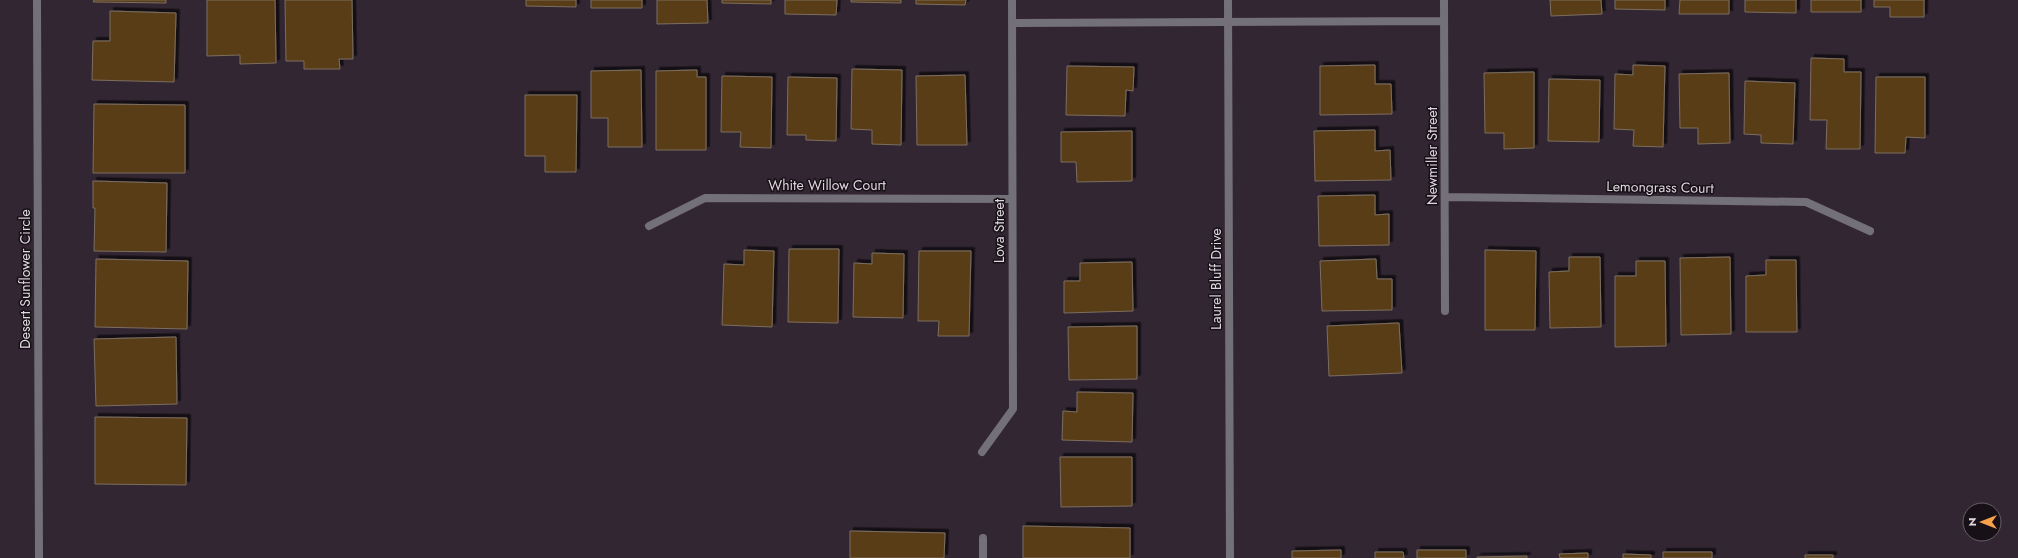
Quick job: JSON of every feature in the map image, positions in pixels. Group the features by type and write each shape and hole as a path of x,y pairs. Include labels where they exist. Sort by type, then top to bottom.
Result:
{"street":[{"name":"Desert Sunflower Circle","path":"37,0 39,558"},
{"name":"Lova Street","path":"982,452 1013,409 1012,0"},
{"name":"Laurel Bluff Drive","path":"1228,0 1230,558"},
{"name":"Newmiller Street","path":"1444,0 1445,312"},
{"path":"1012,23 1444,21"},
{"name":"Lemongrass Court","path":"1445,197 1806,202 1870,231"},
{"name":"White Willow Court","path":"649,226 705,198 1012,199"},
{"path":"983,538 984,558"}],"building":[{"path":"94,0 166,0 166,3 93,2"},
{"path":"207,0 275,0 276,63 240,64 240,55 207,56"},
{"path":"285,0 352,0 353,59 339,59 340,69 304,69 304,61 286,61"},
{"path":"526,0 576,0 576,7 526,6"},
{"path":"591,0 642,0 642,8 591,8"},
{"path":"657,0 707,0 708,23 657,24"},
{"path":"722,0 771,0 771,4 722,3"},
{"path":"785,0 837,0 836,15 785,14"},
{"path":"851,0 901,0 901,3 851,2"},
{"path":"916,0 966,0 965,5 916,4"},
{"path":"1550,0 1601,0 1602,14 1551,16"},
{"path":"1615,0 1665,0 1665,10 1615,9"},
{"path":"1680,0 1729,0 1729,14 1679,14"},
{"path":"1745,0 1796,0 1796,13 1745,12"},
{"path":"1811,0 1861,0 1861,12 1811,12"},
{"path":"1874,0 1924,0 1924,17 1890,17 1890,7 1874,7"},
{"path":"110,11 176,13 174,82 92,80 93,41 110,41"},
{"path":"1811,58 1844,59 1844,72 1861,72 1860,149 1826,149 1827,120 1810,120"},
{"path":"1375,65 1375,84 1391,84 1392,114 1320,115 1320,66"},
{"path":"1633,65 1665,66 1663,147 1633,146 1634,130 1614,129 1615,74 1633,75"},
{"path":"1067,66 1134,67 1133,91 1126,90 1125,116 1066,115"},
{"path":"852,69 902,70 901,145 872,144 872,130 851,129"},
{"path":"641,70 642,147 608,147 608,118 591,118 591,71"},
{"path":"697,70 697,77 706,77 706,150 656,150 656,71"},
{"path":"1534,72 1534,148 1504,149 1504,133 1485,133 1484,73"},
{"path":"1729,73 1730,143 1698,144 1698,128 1680,128 1679,74"},
{"path":"965,75 967,145 917,145 916,76"},
{"path":"722,76 772,77 771,148 740,147 741,132 721,132"},
{"path":"788,77 837,78 836,141 806,140 806,135 787,135"},
{"path":"1876,77 1925,77 1925,138 1906,137 1905,153 1875,153"},
{"path":"1549,79 1600,80 1599,142 1548,141"},
{"path":"1745,81 1795,83 1793,144 1761,143 1761,135 1744,134"},
{"path":"525,95 577,95 576,172 545,172 545,156 525,156"},
{"path":"94,104 185,105 185,173 93,173"},
{"path":"1375,130 1375,151 1390,150 1391,180 1315,181 1314,131"},
{"path":"1132,131 1132,181 1077,182 1076,162 1061,162 1061,132"},
{"path":"93,181 167,183 166,252 94,251 95,208 93,208"},
{"path":"1375,195 1375,215 1389,214 1389,245 1319,246 1318,196"},
{"path":"789,249 839,249 838,323 788,322"},
{"path":"744,250 774,251 772,327 722,325 724,264 744,265"},
{"path":"1485,250 1536,251 1535,330 1485,330"},
{"path":"919,251 971,251 969,336 938,336 939,321 918,321"},
{"path":"872,253 904,254 903,318 853,317 854,263 872,264"},
{"path":"1569,257 1600,257 1601,327 1550,328 1549,272 1569,271"},
{"path":"1730,257 1731,334 1681,335 1680,258"},
{"path":"96,259 188,261 187,329 95,327"},
{"path":"1376,259 1377,279 1392,279 1392,310 1322,311 1320,261"},
{"path":"1766,260 1796,260 1797,332 1746,332 1746,276 1766,275"},
{"path":"1636,261 1665,261 1666,346 1615,347 1615,276 1636,276"},
{"path":"1132,262 1133,311 1064,313 1064,281 1080,281 1080,263"},
{"path":"1399,323 1402,373 1329,376 1327,326"},
{"path":"1137,326 1137,379 1069,380 1068,327"},
{"path":"176,337 177,404 96,406 94,339"},
{"path":"1077,392 1133,393 1132,442 1062,440 1063,411 1077,412"},
{"path":"95,417 187,418 186,485 95,484"},
{"path":"1060,457 1132,457 1132,506 1061,507"},
{"path":"1023,526 1130,528 1130,558 1023,558"},
{"path":"850,531 945,533 944,558 850,558"},
{"path":"1341,550 1341,558 1292,558 1292,551"},
{"path":"1417,550 1466,550 1466,558 1417,558"},
{"path":"1375,552 1403,552 1404,558 1375,558"},
{"path":"1663,552 1712,552 1712,558 1663,558"},
{"path":"1588,553 1588,558 1560,558 1559,554"},
{"path":"1623,554 1651,555 1651,558 1623,558"},
{"path":"1805,555 1833,555 1833,558 1805,558"},
{"path":"1527,556 1527,558 1477,558 1477,557"}]}
